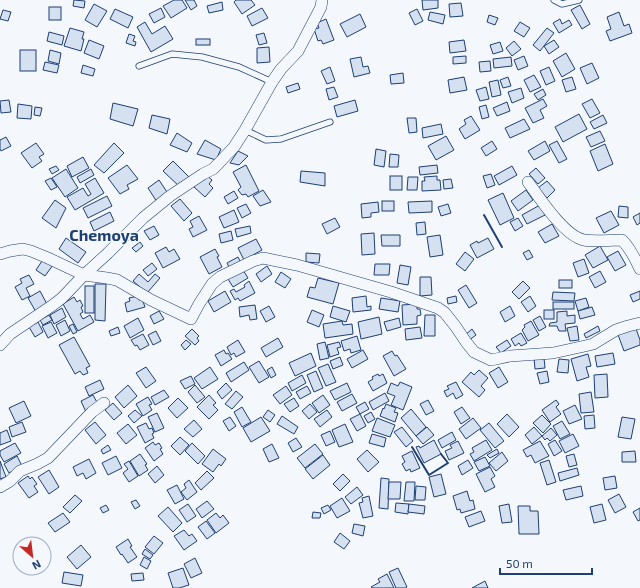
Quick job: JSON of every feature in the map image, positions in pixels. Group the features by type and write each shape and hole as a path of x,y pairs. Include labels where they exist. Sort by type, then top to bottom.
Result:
{"street":[{"path":"0,345 10,334 53,305 67,293 143,218 170,196 213,169 234,147 272,82 281,69 298,51 321,7 322,0"},
{"path":"528,182 555,218 576,237 583,240 595,241 622,240 627,245 640,269"},
{"path":"0,254 23,249 48,258 84,275 117,280 150,300 191,319 212,284 220,277 253,261 263,258 297,265 391,292 438,308 445,313 474,352 491,360 510,356 553,353 585,346 592,344 616,330 640,323"},
{"path":"0,487 10,481 20,471 48,458 92,412 104,403"}],"lane":[{"path":"554,0 562,4 579,0"},
{"path":"139,66 172,54 202,57 240,68 272,82"},
{"path":"245,130 266,140 281,139 330,122"}],"building":[{"path":"74,0 85,1 84,8 73,6"},
{"path":"174,0 182,0 187,8 171,18 163,6"},
{"path":"185,0 194,0 197,6 191,10"},
{"path":"236,0 251,0 255,5 242,14 234,2"},
{"path":"422,0 438,0 438,8 423,10"},
{"path":"222,2 223,10 209,13 207,6"},
{"path":"461,3 463,16 450,17 449,4"},
{"path":"94,4 107,11 97,27 85,20"},
{"path":"580,5 590,24 582,29 571,10"},
{"path":"49,7 61,7 61,20 49,20"},
{"path":"161,8 165,17 154,23 149,14"},
{"path":"262,8 268,18 252,26 247,16"},
{"path":"115,9 133,17 128,28 110,19"},
{"path":"417,9 423,21 415,25 409,13"},
{"path":"3,10 11,12 8,21 0,19"},
{"path":"430,12 445,15 443,24 428,20"},
{"path":"619,12 624,26 629,24 632,33 610,41 606,31 611,29 607,17"},
{"path":"360,14 366,27 347,37 340,24"},
{"path":"489,15 498,18 495,25 487,22"},
{"path":"326,19 334,40 323,44 321,40 318,41 314,29 319,28 317,23"},
{"path":"560,19 562,24 569,20 572,25 559,33 553,23"},
{"path":"145,22 152,34 165,26 173,39 151,52 137,27"},
{"path":"520,22 530,28 524,37 514,31"},
{"path":"70,28 84,32 81,51 64,46"},
{"path":"547,28 554,33 540,51 533,45"},
{"path":"49,32 64,36 62,45 47,41"},
{"path":"264,33 267,43 259,45 256,35"},
{"path":"129,34 135,36 133,41 136,42 135,46 126,43"},
{"path":"196,39 210,39 210,45 196,45"},
{"path":"89,40 104,46 99,59 84,53"},
{"path":"464,40 466,51 450,53 449,42"},
{"path":"554,40 559,47 549,54 544,46"},
{"path":"514,41 521,49 512,56 506,48"},
{"path":"500,42 503,51 493,54 490,45"},
{"path":"269,47 270,62 257,63 257,48"},
{"path":"20,50 36,50 36,71 20,71"},
{"path":"50,50 61,53 59,64 48,61"},
{"path":"566,53 575,69 562,77 553,61"},
{"path":"466,56 466,63 453,64 453,57"},
{"path":"524,56 528,66 518,70 514,60"},
{"path":"361,57 363,67 368,66 370,73 354,77 350,59"},
{"path":"511,57 512,66 494,68 493,59"},
{"path":"490,61 491,71 480,72 479,62"},
{"path":"45,62 59,65 57,73 43,70"},
{"path":"592,63 599,78 587,84 580,68"},
{"path":"83,65 95,69 93,76 81,73"},
{"path":"330,67 335,81 327,84 321,71"},
{"path":"549,67 555,81 546,85 540,71"},
{"path":"403,73 404,83 391,84 390,75"},
{"path":"534,75 541,87 530,92 524,80"},
{"path":"464,77 467,90 450,93 448,80"},
{"path":"508,77 511,86 503,88 500,80"},
{"path":"572,77 576,89 566,92 562,80"},
{"path":"498,80 501,95 492,97 489,82"},
{"path":"298,83 300,89 288,93 286,87"},
{"path":"334,87 338,97 329,100 326,89"},
{"path":"486,87 489,99 480,101 476,90"},
{"path":"521,88 524,98 512,103 508,92"},
{"path":"543,89 546,95 538,100 534,94"},
{"path":"543,99 547,106 540,110 544,118 533,123 525,108"},
{"path":"592,99 600,113 590,118 582,104"},
{"path":"9,100 11,112 1,113 0,101"},
{"path":"355,100 358,111 337,117 334,106"},
{"path":"507,102 510,111 497,116 493,108"},
{"path":"113,103 138,109 133,126 110,119"},
{"path":"18,104 32,106 31,119 17,118"},
{"path":"486,105 489,117 482,119 479,107"},
{"path":"35,107 42,108 40,116 34,115"},
{"path":"579,114 587,129 563,142 555,127"},
{"path":"152,115 170,119 167,134 149,128"},
{"path":"603,115 607,123 594,129 590,122"},
{"path":"471,116 480,130 465,139 459,129 466,124 464,120"},
{"path":"407,118 416,118 417,132 409,133"},
{"path":"524,119 530,129 510,138 505,128"},
{"path":"441,124 443,134 423,138 422,128"},
{"path":"600,131 605,141 591,147 586,137"},
{"path":"177,133 192,143 187,152 170,145"},
{"path":"446,136 454,150 436,160 428,146"},
{"path":"6,137 11,146 1,151 0,140"},
{"path":"205,140 221,149 216,160 197,154"},
{"path":"492,141 497,149 486,156 481,148"},
{"path":"545,141 550,151 534,160 528,151"},
{"path":"557,141 567,159 559,163 549,145"},
{"path":"36,143 44,154 39,157 42,161 32,168 21,153"},
{"path":"114,143 124,153 104,173 94,165"},
{"path":"605,144 613,164 598,171 590,151"},
{"path":"376,149 386,151 384,167 374,165"},
{"path":"238,151 248,156 239,165 230,163"},
{"path":"390,154 399,155 398,167 389,167"},
{"path":"83,157 89,168 72,177 67,166"},
{"path":"173,161 191,179 181,188 163,171"},
{"path":"127,165 138,179 127,185 129,189 120,194 108,178"},
{"path":"246,165 259,191 248,197 246,194 242,195 238,190 241,187 233,172"},
{"path":"437,165 438,173 420,175 419,167"},
{"path":"56,166 59,170 52,174 49,169"},
{"path":"512,166 517,175 499,185 494,176"},
{"path":"536,168 545,178 538,184 529,174"},
{"path":"66,169 78,188 65,197 52,178"},
{"path":"91,169 94,175 80,183 77,177"},
{"path":"301,171 325,173 325,186 300,182"},
{"path":"205,174 212,180 209,184 213,188 205,197 194,187"},
{"path":"491,174 495,185 487,188 483,176"},
{"path":"390,176 402,176 402,190 390,190"},
{"path":"437,176 437,180 440,180 441,190 422,191 422,181 425,181 424,177"},
{"path":"408,177 418,177 417,190 407,190"},
{"path":"51,178 57,187 51,190 45,181"},
{"path":"95,178 104,193 75,210 67,197 83,188 88,196 91,194 85,184"},
{"path":"451,179 453,188 444,189 443,180"},
{"path":"159,180 169,195 157,202 148,188"},
{"path":"547,181 555,190 547,198 538,188"},
{"path":"263,190 271,202 260,206 253,196"},
{"path":"526,190 533,200 518,211 511,201"},
{"path":"234,191 238,198 228,204 224,197"},
{"path":"503,193 514,218 500,225 488,200"},
{"path":"107,196 112,206 88,218 83,208"},
{"path":"180,199 192,213 184,221 171,206"},
{"path":"55,200 66,208 56,228 42,218"},
{"path":"382,201 394,201 394,211 382,211"},
{"path":"432,201 432,212 409,213 408,202"},
{"path":"378,202 379,212 371,213 371,217 362,218 361,204"},
{"path":"246,204 251,213 242,218 237,208"},
{"path":"448,204 451,213 441,216 438,207"},
{"path":"540,205 545,215 527,224 522,215"},
{"path":"619,206 628,207 628,218 618,217"},
{"path":"234,210 239,222 224,228 219,217"},
{"path":"611,211 619,225 604,233 596,218"},
{"path":"110,212 114,221 94,231 90,222"},
{"path":"640,213 640,223 637,225 633,217"},
{"path":"199,216 207,230 193,237 189,229 193,227 190,221"},
{"path":"335,218 340,227 327,234 322,224"},
{"path":"518,218 523,226 515,231 510,222"},
{"path":"425,222 426,234 417,235 416,223"},
{"path":"552,224 559,236 545,243 538,232"},
{"path":"154,226 159,235 150,240 144,231"},
{"path":"250,226 251,233 237,237 235,229"},
{"path":"231,231 233,240 221,243 219,234"},
{"path":"374,233 375,254 362,255 361,234"},
{"path":"381,235 400,235 400,246 382,246"},
{"path":"440,235 443,255 430,257 427,237"},
{"path":"66,238 86,252 78,263 59,249"},
{"path":"488,238 494,249 477,258 470,245"},
{"path":"256,239 262,250 244,260 238,248"},
{"path":"140,242 143,246 136,252 132,248"},
{"path":"600,246 608,260 593,268 585,255"},
{"path":"166,247 169,252 174,249 180,259 163,268 155,253"},
{"path":"215,249 222,267 209,274 200,257"},
{"path":"529,250 533,257 527,260 523,253"},
{"path":"618,251 626,265 615,271 607,257"},
{"path":"465,252 474,259 465,271 456,264"},
{"path":"306,253 320,254 319,263 306,262"},
{"path":"238,257 241,263 230,269 227,263"},
{"path":"44,258 53,265 45,276 36,270"},
{"path":"584,259 589,273 578,277 573,263"},
{"path":"152,263 157,269 148,276 143,270"},
{"path":"375,264 390,264 389,275 374,275"},
{"path":"400,265 411,267 408,285 397,283"},
{"path":"267,266 272,274 261,282 256,274"},
{"path":"243,270 248,278 233,287 228,279"},
{"path":"600,271 606,282 595,288 589,277"},
{"path":"281,272 291,279 285,288 275,282"},
{"path":"139,274 148,282 155,274 160,278 147,293 133,281"},
{"path":"29,275 34,284 26,288 30,296 22,300 15,287 22,283 20,279"},
{"path":"420,277 431,277 432,295 420,296"},
{"path":"318,278 339,283 333,304 307,297 310,287 315,288"},
{"path":"559,280 572,280 572,288 559,288"},
{"path":"249,281 255,293 240,301 238,298 235,300 230,291 234,289 236,292 245,287 244,285"},
{"path":"523,281 530,288 519,299 512,292"},
{"path":"95,284 106,284 105,321 95,320"},
{"path":"466,285 477,303 469,308 458,290"},
{"path":"85,286 94,286 94,313 85,313"},
{"path":"40,291 48,306 36,312 28,298"},
{"path":"225,291 231,302 214,312 208,301"},
{"path":"640,291 640,299 633,302 630,295"},
{"path":"553,292 575,293 574,301 552,300"},
{"path":"138,296 139,300 142,299 145,307 127,312 125,303 130,301 129,298"},
{"path":"366,296 367,307 371,306 371,310 353,312 352,298"},
{"path":"456,296 457,302 448,304 447,298"},
{"path":"530,296 536,306 528,312 521,302"},
{"path":"74,297 77,302 80,300 83,306 81,307 83,312 80,314 83,319 90,315 94,322 78,331 63,304"},
{"path":"381,298 400,301 398,312 379,309"},
{"path":"586,298 589,307 578,311 575,301"},
{"path":"553,302 574,302 574,309 553,309"},
{"path":"417,304 417,309 420,309 421,315 417,316 417,324 403,325 402,305"},
{"path":"255,305 257,319 250,320 249,315 240,317 239,307"},
{"path":"269,306 275,317 266,322 260,311"},
{"path":"333,306 350,311 346,322 330,317"},
{"path":"510,306 515,316 505,322 500,312"},
{"path":"592,307 595,315 580,319 578,311"},
{"path":"62,308 66,317 54,324 50,315"},
{"path":"312,310 324,315 319,327 307,322"},
{"path":"544,310 554,310 554,319 544,319"},
{"path":"159,311 164,319 154,324 150,316"},
{"path":"567,311 567,316 575,315 575,323 565,324 566,331 559,331 557,326 549,326 550,323 557,322 557,312"},
{"path":"49,315 52,320 43,325 40,320"},
{"path":"425,315 435,315 435,336 424,336"},
{"path":"540,316 546,327 539,331 533,320"},
{"path":"379,317 382,334 361,339 358,322"},
{"path":"138,318 144,330 130,338 124,326"},
{"path":"399,318 401,327 387,331 384,322"},
{"path":"65,320 70,331 61,336 56,325"},
{"path":"342,321 343,325 352,324 353,334 325,338 323,324"},
{"path":"531,321 539,335 528,341 522,330 525,327 524,325"},
{"path":"38,322 43,332 35,337 29,327"},
{"path":"51,322 57,333 48,338 42,326"},
{"path":"73,324 77,332 73,334 69,326"},
{"path":"577,326 579,340 570,341 567,328"},
{"path":"598,326 600,331 586,338 584,334"},
{"path":"635,326 640,340 640,345 624,351 617,332"},
{"path":"118,327 120,333 111,336 109,331"},
{"path":"420,327 422,338 406,340 405,329"},
{"path":"192,329 199,336 197,338 199,341 195,345 185,336"},
{"path":"472,329 476,335 468,341 464,336"},
{"path":"156,331 161,341 153,345 148,335"},
{"path":"521,333 527,343 521,346 519,343 515,346 511,339"},
{"path":"143,334 149,345 140,350 131,340"},
{"path":"357,336 361,350 351,353 350,349 344,351 341,341"},
{"path":"74,337 90,366 86,368 88,373 83,375 80,371 75,374 59,345"},
{"path":"278,338 283,347 266,357 261,348"},
{"path":"186,340 191,344 185,350 181,345"},
{"path":"238,340 245,352 236,357 234,353 231,355 227,347"},
{"path":"507,340 511,346 501,353 496,347"},
{"path":"325,342 329,358 320,360 317,344"},
{"path":"339,342 341,347 337,348 339,354 330,357 327,345"},
{"path":"224,350 232,359 221,366 215,355"},
{"path":"363,350 368,359 352,368 347,359"},
{"path":"392,351 395,356 397,355 406,369 394,376 383,356"},
{"path":"311,353 316,366 295,376 289,363"},
{"path":"613,353 615,364 597,367 595,356"},
{"path":"588,354 591,366 586,367 589,377 577,381 571,359"},
{"path":"340,357 343,365 333,369 330,361"},
{"path":"534,358 544,358 545,368 535,369"},
{"path":"559,359 569,360 568,373 557,372"},
{"path":"259,361 269,377 259,383 249,367"},
{"path":"244,362 249,370 231,382 226,373"},
{"path":"328,364 336,382 326,386 318,368"},
{"path":"146,367 156,381 146,388 136,373"},
{"path":"210,367 218,379 202,389 194,378"},
{"path":"272,367 276,375 271,378 267,370"},
{"path":"499,367 508,382 498,388 489,373"},
{"path":"479,370 488,378 481,386 485,390 479,397 462,382 471,372 474,375"},
{"path":"316,371 323,388 314,392 307,375"},
{"path":"547,371 549,382 540,384 537,373"},
{"path":"378,374 379,376 383,374 387,383 373,391 368,382 373,379 372,377"},
{"path":"607,374 608,397 595,398 594,375"},
{"path":"302,375 306,383 292,391 288,383"},
{"path":"191,376 195,384 185,389 180,381"},
{"path":"100,380 104,389 89,396 85,387"},
{"path":"400,382 412,387 403,410 391,405 395,396 387,393 391,383 398,386"},
{"path":"456,382 463,395 456,399 453,393 447,397 444,391 449,389 447,386"},
{"path":"226,383 232,390 222,399 217,392"},
{"path":"347,383 351,392 335,400 330,391"},
{"path":"128,385 137,396 124,408 115,397"},
{"path":"195,385 205,397 197,403 188,392"},
{"path":"286,386 292,395 280,404 273,395"},
{"path":"307,386 311,393 300,399 296,392"},
{"path":"164,390 169,397 155,405 151,397"},
{"path":"236,391 243,397 232,409 225,404"},
{"path":"591,392 594,412 581,413 579,394"},
{"path":"385,393 389,401 373,410 369,402"},
{"path":"352,394 357,403 342,411 337,402"},
{"path":"93,395 99,406 86,412 81,401"},
{"path":"209,395 216,403 213,405 218,410 209,419 197,407"},
{"path":"323,395 330,405 319,413 312,403"},
{"path":"148,397 152,404 149,405 152,410 143,416 136,404"},
{"path":"178,398 188,408 177,418 168,408"},
{"path":"294,398 299,406 290,412 284,404"},
{"path":"428,400 434,411 426,415 420,404"},
{"path":"556,400 559,404 556,407 561,414 550,422 542,410"},
{"path":"24,401 31,416 16,423 9,408"},
{"path":"365,402 369,409 360,414 356,407"},
{"path":"113,403 122,413 114,420 105,410"},
{"path":"310,404 317,412 309,419 302,411"},
{"path":"386,404 396,408 394,412 398,413 395,422 380,416"},
{"path":"575,405 582,419 569,424 563,411"},
{"path":"242,407 251,422 242,427 234,412"},
{"path":"462,407 470,418 461,424 454,412"},
{"path":"411,409 426,427 416,436 401,418"},
{"path":"135,410 142,416 134,423 128,416"},
{"path":"268,410 275,415 270,422 263,417"},
{"path":"327,410 332,417 320,427 314,419"},
{"path":"371,412 375,419 368,423 364,416"},
{"path":"157,413 164,428 155,432 148,417"},
{"path":"360,414 366,426 357,431 350,419"},
{"path":"507,414 519,427 509,437 497,424"},
{"path":"542,415 551,424 543,433 533,423"},
{"path":"594,415 595,428 585,429 584,416"},
{"path":"282,416 298,427 294,434 277,424"},
{"path":"230,417 236,426 229,431 223,421"},
{"path":"261,417 270,431 251,442 243,428"},
{"path":"622,417 635,419 631,439 618,437"},
{"path":"377,418 395,425 390,437 372,431"},
{"path":"473,418 481,428 466,439 459,429"},
{"path":"194,420 202,429 193,437 184,429"},
{"path":"562,421 570,434 560,439 553,426"},
{"path":"22,422 26,432 12,437 9,427"},
{"path":"95,422 106,435 96,444 85,430"},
{"path":"146,423 149,429 152,428 154,438 145,443 137,427"},
{"path":"489,423 504,441 495,448 480,430"},
{"path":"128,424 137,435 126,444 117,433"},
{"path":"345,424 353,442 339,447 332,430"},
{"path":"402,427 413,441 406,447 394,432"},
{"path":"427,427 434,435 423,444 416,436"},
{"path":"534,427 542,436 532,444 525,435"},
{"path":"551,428 557,435 550,441 547,438 545,440 542,436"},
{"path":"7,430 11,441 0,445 0,433"},
{"path":"330,431 335,442 326,446 321,435"},
{"path":"452,432 456,440 442,448 438,440"},
{"path":"372,434 386,438 384,447 369,443"},
{"path":"573,434 579,446 565,453 559,441"},
{"path":"180,437 189,445 180,455 171,446"},
{"path":"296,438 302,447 293,452 288,443"},
{"path":"434,440 441,454 424,463 416,447 419,446 420,448"},
{"path":"486,440 492,450 474,461 470,454 474,452 472,448"},
{"path":"555,440 562,451 554,456 548,444"},
{"path":"458,441 464,453 449,460 445,451 452,448 450,445"},
{"path":"540,441 549,456 535,463 531,455 527,457 523,450"},
{"path":"153,442 155,445 159,443 163,454 154,461 145,448"},
{"path":"15,443 21,453 4,462 0,455 0,451"},
{"path":"192,443 205,456 198,464 185,451"},
{"path":"272,444 279,458 269,462 263,449"},
{"path":"315,444 323,454 305,468 297,458"},
{"path":"108,445 111,450 103,454 101,450"},
{"path":"213,449 226,459 221,466 219,464 213,472 202,464"},
{"path":"497,449 499,453 490,458 487,455"},
{"path":"367,450 379,462 368,472 357,459"},
{"path":"412,451 420,468 411,472 410,469 406,471 402,464 405,462 402,456"},
{"path":"635,451 636,462 622,462 622,452"},
{"path":"502,452 508,461 496,471 489,463"},
{"path":"140,454 147,464 145,465 148,470 139,476 130,461"},
{"path":"574,454 577,465 569,467 566,456"},
{"path":"323,455 330,465 313,479 305,469"},
{"path":"17,456 22,466 9,473 4,464"},
{"path":"116,456 122,468 108,475 102,463"},
{"path":"485,457 490,466 479,471 474,462"},
{"path":"89,459 96,473 86,479 83,473 77,476 73,467"},
{"path":"468,460 473,468 462,475 458,466"},
{"path":"549,460 556,482 547,485 540,463"},
{"path":"0,461 6,477 0,479"},
{"path":"129,461 138,476 129,482 123,473 128,469 124,464"},
{"path":"157,466 164,475 155,483 148,474"},
{"path":"490,467 495,476 491,479 495,487 485,492 476,474"},
{"path":"577,468 579,475 560,481 558,473"},
{"path":"49,470 59,487 49,494 38,477"},
{"path":"207,471 214,478 201,490 195,483"},
{"path":"343,474 350,481 340,491 333,484"},
{"path":"441,474 446,494 434,497 429,477"},
{"path":"28,476 30,479 32,477 37,484 34,486 38,492 29,498 18,483"},
{"path":"615,476 617,488 605,490 603,478"},
{"path":"381,478 389,479 388,509 379,508"},
{"path":"189,480 197,492 187,500 181,492 186,488 184,484"},
{"path":"389,482 401,482 400,499 388,499"},
{"path":"406,482 415,482 414,501 404,501"},
{"path":"177,485 184,499 175,504 167,490"},
{"path":"416,486 426,487 425,500 415,500"},
{"path":"581,486 583,496 566,500 563,490"},
{"path":"357,487 363,495 351,504 345,497"},
{"path":"467,491 470,501 473,500 475,509 461,513 460,509 457,510 453,496"},
{"path":"619,494 626,507 615,513 608,500"},
{"path":"75,495 82,501 70,513 63,507"},
{"path":"369,496 373,516 363,518 359,503 363,502 362,498"},
{"path":"342,498 350,511 337,518 330,506"},
{"path":"136,500 140,506 135,509 131,502"},
{"path":"207,501 214,509 202,518 196,509"},
{"path":"396,503 409,504 408,514 395,512"},
{"path":"188,504 196,516 187,522 179,510"},
{"path":"409,504 425,506 424,514 408,512"},
{"path":"509,504 512,522 502,523 499,506"},
{"path":"602,504 606,520 594,523 590,507"},
{"path":"106,505 109,510 103,513 100,508"},
{"path":"328,505 331,510 324,514 321,508"},
{"path":"518,506 530,506 530,511 538,511 539,534 519,534"},
{"path":"168,507 182,523 173,532 158,516"},
{"path":"640,508 640,520 638,521 633,512"},
{"path":"481,511 485,521 469,527 465,517"},
{"path":"313,512 321,513 320,518 312,518"},
{"path":"63,513 70,522 55,532 48,523"},
{"path":"216,513 220,518 223,515 229,523 216,533 207,520"},
{"path":"206,521 215,533 207,539 198,527"},
{"path":"354,524 365,526 363,536 352,533"},
{"path":"184,530 189,536 192,534 197,541 184,550 174,536"},
{"path":"340,533 350,541 344,549 334,542"},
{"path":"154,536 163,543 154,554 145,547"},
{"path":"128,539 132,546 130,547 137,557 128,563 116,547"},
{"path":"81,545 91,557 77,569 67,557"},
{"path":"145,549 153,555 150,559 142,554"},
{"path":"144,557 151,561 147,569 140,565"},
{"path":"195,558 202,573 191,578 184,564"},
{"path":"183,568 189,585 173,588 168,573"},
{"path":"398,568 407,587 405,588 396,588 389,572"},
{"path":"64,572 83,575 81,586 62,583"},
{"path":"143,573 144,580 132,581 131,574"},
{"path":"387,574 394,588 371,587 380,582 378,579"},
{"path":"485,581 488,588 472,588"}],"wall":[{"path":"484,215 502,247"},
{"path":"412,447 429,475 448,463 441,454"}],"district":[{"name":"Chemoya","path":"104,235"}]}
